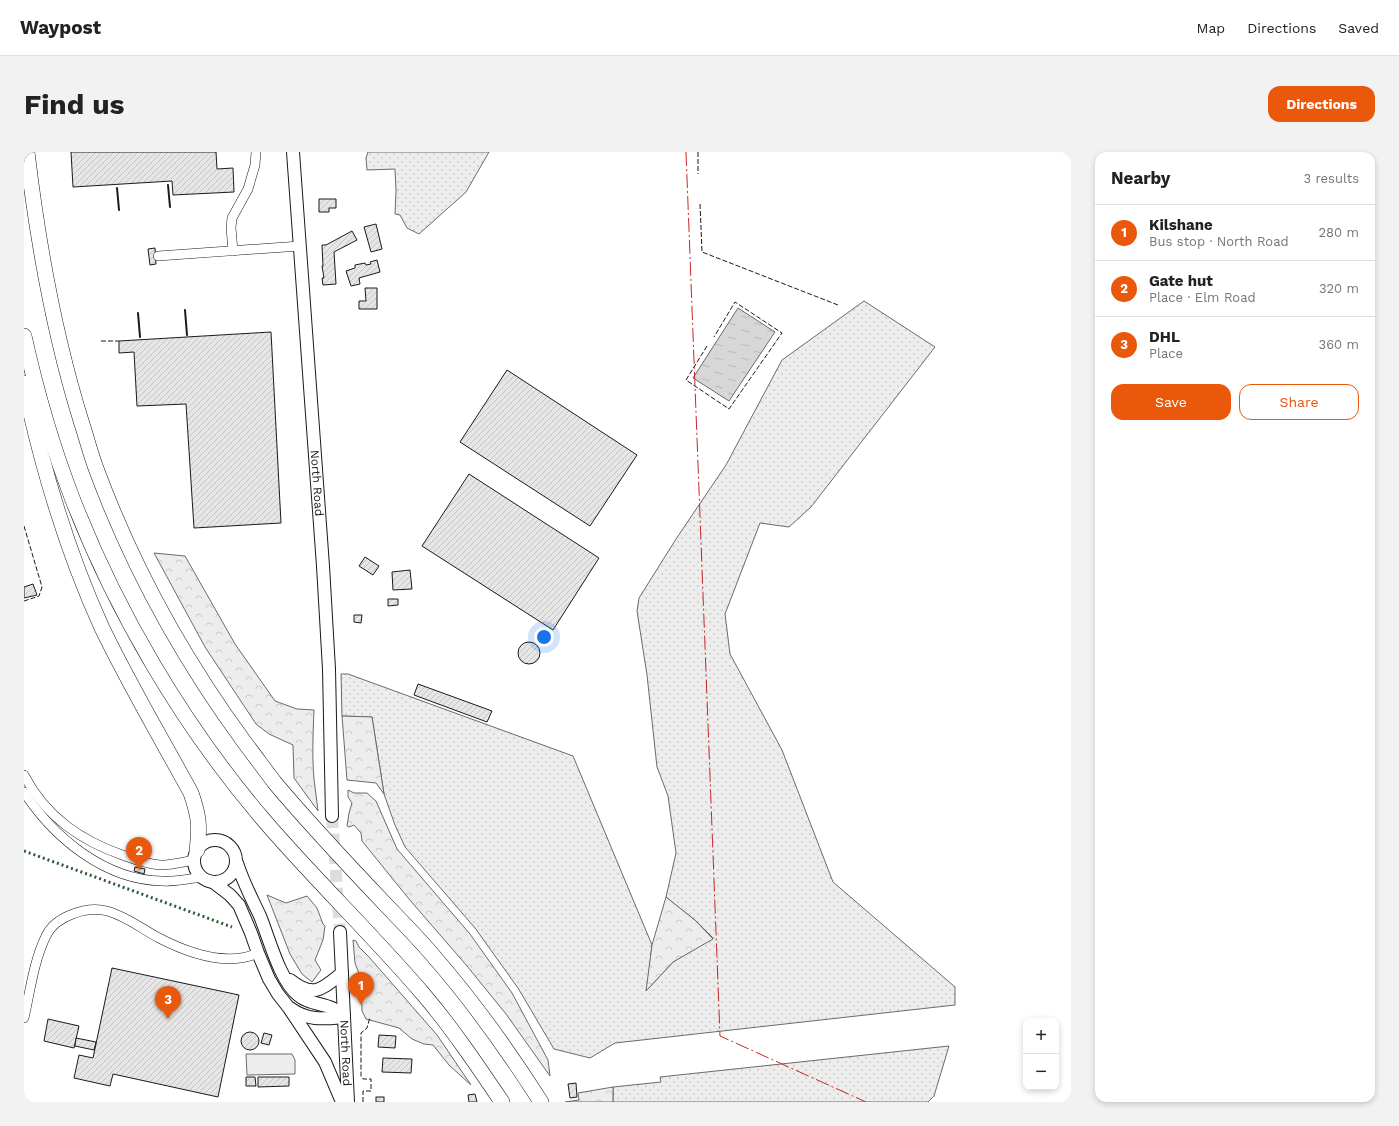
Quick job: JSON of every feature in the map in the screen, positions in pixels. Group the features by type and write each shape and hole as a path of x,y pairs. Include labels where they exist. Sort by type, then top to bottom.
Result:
{"highway":[{"path":"27,152 33,202 43,261 61,352 96,470 119,525 148,586 186,656 219,707 274,781 313,826 435,957 478,1010 515,1060 541,1102"},
{"path":"24,336 34,382 71,494 109,583 161,677 194,728 230,778 262,818 424,995 465,1047 502,1102"},
{"path":"24,383 36,437 52,494 82,579 124,673 191,793 197,811 199,824 195,855"}],"main road":[{"name":"North Road","path":"293,152 329,669 332,816"},
{"path":"342,1102 325,1062 275,989 258,953 239,905 230,895 213,882 202,877 197,872 194,866 195,855 201,845 207,841 215,839 222,840 233,849 245,887 260,916 274,953 290,988 308,1002 333,1008 344,1017"},
{"path":"213,882 225,880 235,870 237,863"},
{"name":"North Road","path":"340,932 348,1102"},
{"path":"284,976 298,986 309,991 320,990 342,973"},
{"path":"289,1008 308,1017 322,1020 344,1017"}],"street":[{"path":"233,251 231,228 232,218 248,189 255,166 256,152"},
{"path":"158,256 300,246"},
{"path":"24,775 31,788 55,816 81,837 108,850 145,863 160,865 172,864 195,855"},
{"path":"24,792 46,822 71,845 101,864 124,874 163,882 202,877"},
{"path":"24,1018 40,951 47,934 59,922 72,914 90,910 107,912 128,920 174,945 216,958 241,958 258,953"}],"green space":[{"path":"368,152 489,152 466,192 419,234 407,228 400,215 395,214 395,169 367,170 366,158"},
{"path":"864,301 935,347 811,507 789,527 760,523 725,614 730,654 782,750 833,882 955,987 955,1005 615,1043 590,1058 554,1049 518,988 475,928 405,847 384,794 372,717 342,716 341,674 348,674 573,756 652,945 647,990 673,962 713,938 696,921 666,897 676,853 668,796 657,767 647,675 637,611 639,598 676,539 726,465 782,360"},
{"path":"154,553 185,556 235,644 275,701 297,709 314,710 313,762 318,811 294,778 293,745 269,734 256,724 205,647"},
{"path":"342,716 372,717 384,794 376,783 347,780"},
{"path":"348,790 354,793 367,793 376,801 397,849 470,934 512,993 548,1060 550,1076 506,1014 362,841 361,833 354,825 349,827 347,826 352,803 348,797"},
{"path":"267,895 286,903 307,896 317,908 325,926 323,940 315,960 321,970 312,982 302,974 290,954"},
{"path":"666,897 696,921 713,939 673,962 646,991 652,945"},
{"path":"353,940 356,941 359,947 437,1035 471,1085 449,1065 433,1045 424,1044 412,1039 399,1028 366,1019 362,1011 361,979 355,963"},
{"path":"949,1046 934,1096 928,1102 613,1102 613,1087 661,1082 660,1077"},
{"path":"246,1054 292,1054 295,1060 295,1074 247,1075"},
{"path":"613,1087 613,1102 565,1102 579,1100 578,1093"}],"water":[{"path":"738,308 775,332 729,401 693,378"}],"building":[{"path":"71,152 216,152 217,169 233,168 234,192 173,195 172,181 73,187"},
{"path":"319,199 336,199 336,208 329,208 329,212 319,212"},
{"path":"376,224 382,249 371,252 364,227"},
{"path":"352,231 357,240 334,252 336,284 323,285 322,245 326,245"},
{"path":"155,248 156,264 150,265 148,249"},
{"path":"377,260 380,272 359,278 360,284 351,286 346,271 355,268 355,265 365,263 366,265 371,264 370,262"},
{"path":"365,288 377,288 377,309 359,309 359,301 366,301"},
{"path":"271,332 281,523 194,528 186,404 137,406 134,352 119,353 119,341"},
{"path":"507,370 637,455 590,526 460,442"},
{"path":"469,474 599,558 553,630 422,546"},
{"path":"365,557 379,566 373,575 359,566"},
{"path":"410,570 412,589 393,590 392,572"},
{"path":"33,584 37,595 24,598 24,587"},
{"path":"388,599 398,599 398,605 388,606"},
{"path":"354,615 362,615 361,623 354,622"},
{"path":"529,642 537,645 540,653 537,661 529,664 521,661 518,653 521,645"},
{"path":"418,684 492,711 487,722 414,695"},
{"path":"135,867 145,869 144,874 134,871"},
{"path":"112,968 239,995 218,1097 113,1074 110,1086 74,1078 79,1055 93,1058"},
{"path":"48,1019 79,1026 74,1048 44,1041"},
{"path":"250,1032 256,1035 259,1041 256,1047 250,1050 244,1047 241,1041 244,1035"},
{"path":"264,1033 272,1035 269,1045 261,1043"},
{"path":"379,1035 396,1036 395,1048 378,1047"},
{"path":"76,1038 96,1042 94,1050 75,1046"},
{"path":"383,1058 412,1059 411,1073 382,1072"},
{"path":"246,1077 255,1077 256,1086 246,1086"},
{"path":"258,1077 289,1077 289,1086 258,1087"},
{"path":"576,1083 577,1097 570,1098 568,1084"},
{"path":"475,1094 477,1102 469,1102 468,1095"},
{"path":"376,1097 384,1097 384,1102 376,1102"}],"tunnel":[{"path":"332,816 340,932"}],"hedge":[{"path":"24,851 232,927"}],"fence":[{"path":"698,152 698,174"},
{"path":"700,204 702,252 838,305"},
{"path":"707,346 686,380 729,409 782,333 735,302 714,337"},
{"path":"101,341 119,341"},
{"path":"24,526 42,587 39,596 24,601"},
{"path":"363,1102 363,1091 371,1091 371,1079 363,1079 361,1076 361,1033 367,1028 370,1017"}],"wall":[{"path":"168,185 170,207"},
{"path":"117,188 119,210"},
{"path":"185,310 187,335"},
{"path":"138,313 140,337"}],"power":[{"path":"686,152 720,1036 866,1102"}],"place":[{"name":"Gate hut","path":"139,870"},
{"name":"Kilshane","path":"361,1005"},
{"name":"DHL","path":"168,1019"}]}
